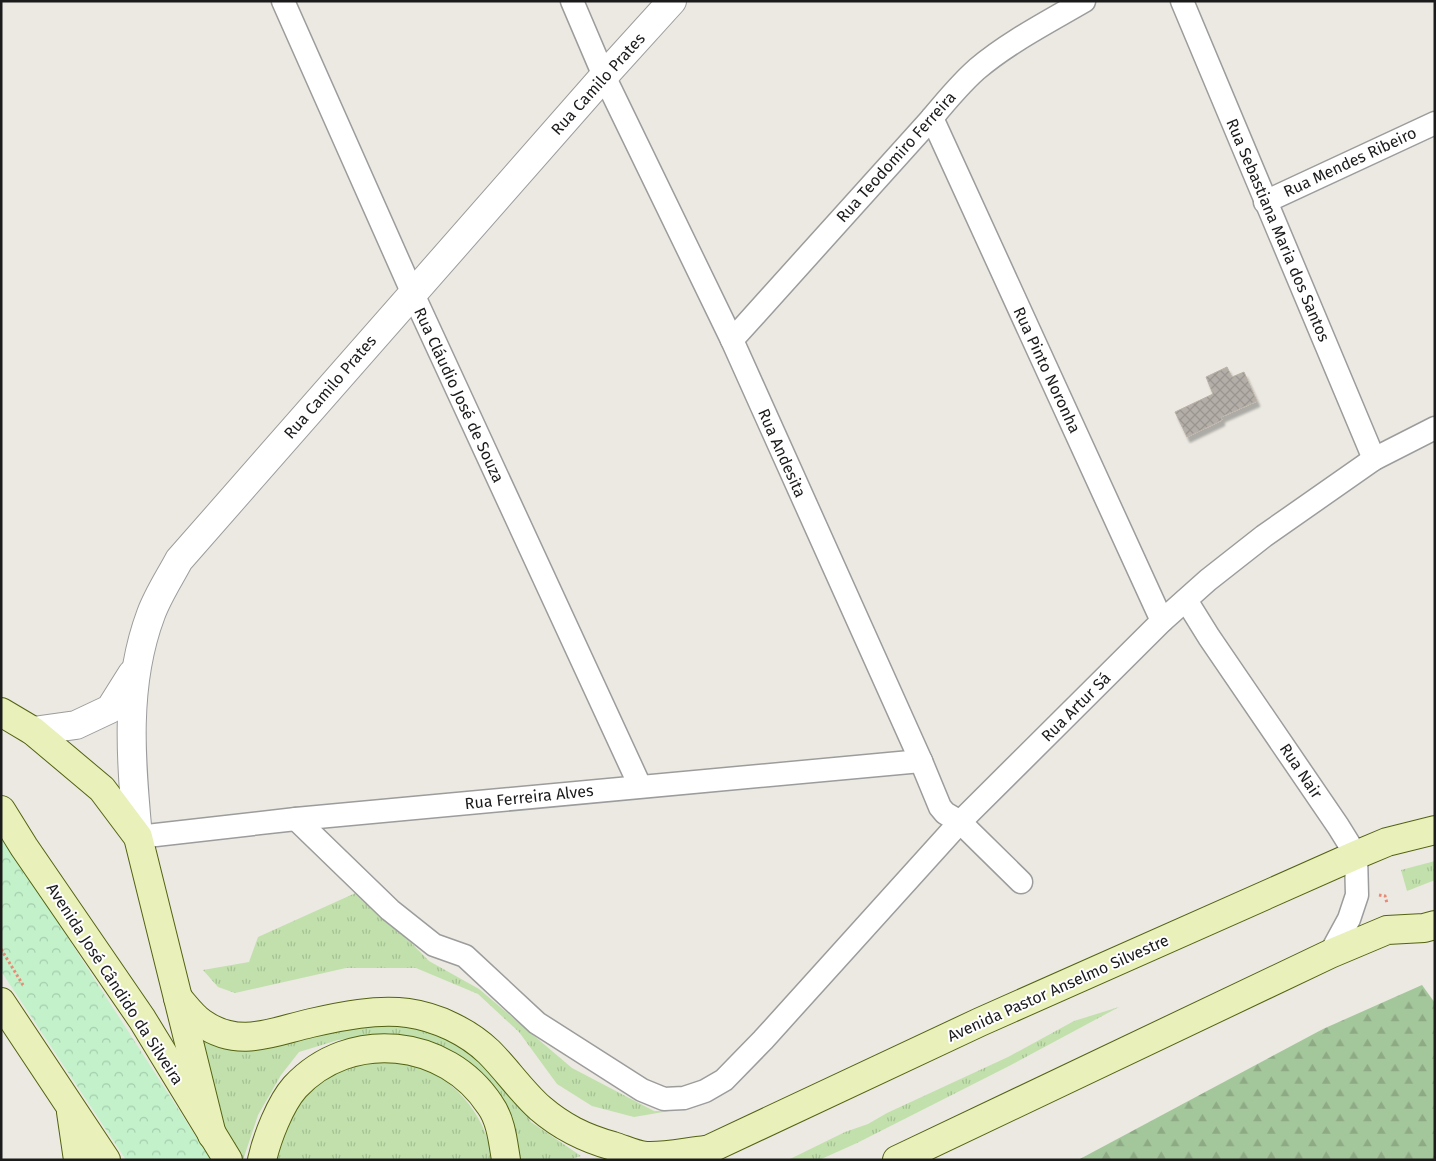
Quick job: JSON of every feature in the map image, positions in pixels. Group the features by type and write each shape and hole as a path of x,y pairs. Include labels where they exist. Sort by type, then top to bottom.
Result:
{"main road":[{"path":"1,712 33,731 102,789 138,837 212,1135"},
{"name":"Avenida José Cândido da Silveira","path":"1,810 24,847 142,1019 228,1160"},
{"name":"Avenida Pastor Anselmo Silvestre","path":"178,998 201,1022 221,1032 239,1037 260,1037 352,1015 383,1012 409,1013 446,1023 468,1035 488,1051 539,1107 569,1130 598,1142 645,1156 696,1155 980,1022 1356,855 1386,842 1435,830"},
{"path":"896,1160 1330,954 1387,930 1424,928 1435,925"},
{"path":"1,1002 106,1160"},
{"path":"262,1160 266,1144 282,1108 294,1088 317,1068 345,1054 377,1048 396,1047 442,1062 466,1077 492,1106 502,1134 506,1160"},
{"path":"69,1103 78,1160"}],"street":[{"name":"Rua Cláudio José de Souza","path":"283,1 413,294 640,786"},
{"name":"Rua Andesita","path":"572,1 604,76 732,340 940,807 945,813 960,822 1021,882"},
{"name":"Rua Camilo Prates","path":"138,837 132,774 131,709 136,668 151,613 179,560 672,1"},
{"name":"Rua Teodomiro Ferreira","path":"732,340 932,118 954,91 977,69 1028,34 1084,1"},
{"name":"Rua Sebastiana Maria dos Santos","path":"1182,1 1374,459"},
{"name":"Rua Pinto Noronha","path":"932,118 1162,622"},
{"name":"Rua Mendes Ribeiro","path":"1265,202 1435,123"},
{"name":"Rua Artur Sá","path":"296,819 390,910 434,945 465,956 537,1023 642,1090 664,1099 684,1098 705,1091 724,1080 763,1040 960,822 1162,622 1208,580 1264,536 1374,459 1435,428"},
{"name":"Rua Nair","path":"1186,600 1356,855"},
{"path":"33,731 76,725 110,709 136,668"},
{"name":"Rua Ferreira Alves","path":"138,837 296,819 921,761"},
{"path":"1330,954 1354,909 1357,895 1356,855"}],"green space":[{"path":"1,834 211,1160 126,1160 1,971"},
{"path":"1435,861 1435,880 1407,891 1401,870"},
{"path":"360,891 429,961 479,989 572,1068 654,1111 669,1111 634,1117 592,1106 557,1084 519,1032 478,994 416,968 346,968 235,993 218,987 203,970 249,962 258,937"},
{"path":"1422,985 1435,1003 1435,1160 1078,1160 1323,1029"},
{"path":"1119,1007 1009,1066 857,1143 819,1160 788,1160 1008,1057 1074,1021"},
{"path":"402,1023 467,1043 518,1101 531,1122 581,1156 568,1160 515,1160 490,1084 467,1060 423,1040 389,1033 338,1040 299,1052 281,1075 258,1115 243,1160 240,1160 210,1096 196,1027 305,1033"},
{"path":"376,1060 399,1060 419,1066 450,1084 474,1111 489,1143 492,1160 278,1160 278,1142 291,1111 313,1083 347,1066"}],"building":[{"path":"1227,367 1232,377 1244,372 1257,401 1221,417 1222,420 1187,437 1175,412 1213,394 1206,377"}]}
